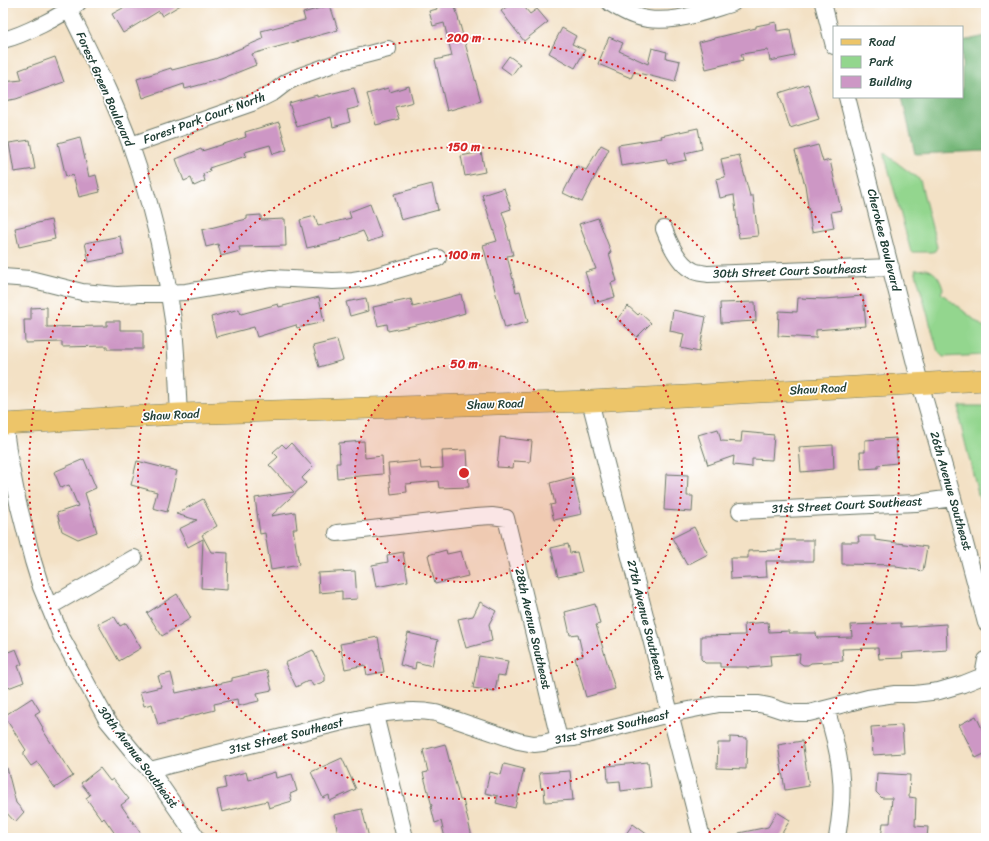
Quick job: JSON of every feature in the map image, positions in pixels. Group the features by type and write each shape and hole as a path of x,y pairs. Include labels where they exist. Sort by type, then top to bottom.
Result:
{"main road":[{"name":"Shaw Road","path":"4,424 179,414 590,401 986,380"}],"street":[{"path":"610,3 635,16 660,20 691,15 734,3"},
{"path":"823,3 833,42"},
{"path":"3,40 14,37 70,5"},
{"name":"Forest Green Boulevard","path":"70,5 114,102 131,145 150,203 169,292 177,366 179,414"},
{"name":"Forest Park Court North","path":"131,145 252,103 300,76 342,61 388,49"},
{"name":"Cherokee Boulevard","path":"847,98 920,383"},
{"name":"30th Street Court Southeast","path":"664,229 669,242 679,258 692,270 708,274 891,267"},
{"path":"3,277 30,279 82,292 117,295 186,292 271,278 333,281 353,280 438,258"},
{"name":"26th Avenue Southeast","path":"920,383 953,498 986,623"},
{"name":"27th Avenue Southeast","path":"590,401 702,838"},
{"name":"30th Avenue Southeast","path":"4,424 18,503 33,561 41,587 65,645 107,720 138,759 150,770 197,838"},
{"name":"31st Street Court Southeast","path":"740,511 916,503 953,498"},
{"name":"28th Avenue Southeast","path":"337,533 476,517 492,516 506,518 559,740"},
{"path":"49,607 134,558"},
{"name":"31st Street Southeast","path":"150,770 283,736 375,715 409,711 436,712 518,741 538,744 598,733 669,714 719,704 759,704 795,713 809,713 868,698 939,691 963,684 985,672"},
{"path":"826,709 834,737 842,780 840,821 837,838"},
{"path":"375,715 405,838"}],"green space":[{"path":"986,36 986,151 915,154 902,98 963,98 963,41"},
{"path":"884,153 920,180 937,247 935,251 911,252"},
{"path":"927,269 936,274 939,279 943,289 941,293 986,329 986,355 943,357 938,352 915,270"},
{"path":"960,406 986,406 986,526 960,422"}],"building":[{"path":"132,3 184,3 162,16 159,11 123,33 112,14"},
{"path":"435,3 454,3 481,101 447,111 435,60 452,56 444,23 433,26 429,11 437,9"},
{"path":"512,3 521,3 530,14 537,9 548,22 524,41 501,11"},
{"path":"330,5 338,30 252,54 256,65 221,79 185,89 184,84 143,98 137,79 171,68 172,70 215,59 263,39 261,31 305,20 303,13"},
{"path":"776,22 777,31 790,29 795,56 770,61 768,50 741,54 743,60 706,69 699,42"},
{"path":"562,28 576,36 572,44 585,50 575,68 549,53"},
{"path":"609,37 623,43 619,51 648,64 652,48 667,52 666,58 680,61 675,82 634,72 631,78 598,64"},
{"path":"509,56 520,64 512,75 501,67"},
{"path":"55,57 64,82 16,99 3,101 3,82 22,80 19,70"},
{"path":"808,84 819,119 790,128 779,93"},
{"path":"409,86 413,102 395,107 399,119 376,125 367,94 388,88 390,92"},
{"path":"354,88 359,107 347,110 350,122 333,127 331,117 297,127 289,103 317,95 317,97"},
{"path":"279,122 287,150 273,154 270,145 245,152 246,156 209,168 210,171 203,174 205,181 194,186 191,178 184,181 176,159 201,149 202,151 246,137 245,132"},
{"path":"698,128 702,149 685,153 687,160 668,164 666,159 621,166 618,145 662,138 661,136"},
{"path":"80,137 89,177 96,175 100,192 79,197 73,175 66,177 58,143"},
{"path":"30,140 35,169 14,172 9,143"},
{"path":"601,145 609,149 582,202 563,193 577,166 586,170"},
{"path":"818,145 823,162 830,160 841,210 831,212 834,228 812,232 805,185 795,151"},
{"path":"481,152 485,172 465,176 461,156"},
{"path":"739,155 750,196 753,196 758,236 739,238 734,195 720,198 716,179 725,177 721,159"},
{"path":"432,184 438,210 401,220 394,194"},
{"path":"504,188 511,209 502,212 513,255 507,256 516,292 520,291 528,322 505,328 483,245 497,241 482,195"},
{"path":"370,204 382,237 368,242 363,231 341,239 342,240 307,248 300,220 315,216 318,226 351,218 349,212"},
{"path":"261,215 261,220 285,219 286,246 239,247 240,251 221,256 218,244 206,247 202,230 247,219 247,216"},
{"path":"598,218 611,252 609,253 617,281 611,283 615,297 595,303 585,272 596,269 579,224"},
{"path":"51,220 55,239 19,247 15,228"},
{"path":"120,236 124,255 89,262 85,243"},
{"path":"461,294 465,313 431,323 388,331 387,324 378,326 373,307 411,299 413,307"},
{"path":"863,296 866,326 816,330 816,338 778,336 779,311 797,312 798,298 824,299"},
{"path":"319,297 324,322 297,328 296,325 257,337 254,327 216,337 211,317 239,309 241,314 278,304 279,307"},
{"path":"366,298 368,311 350,316 346,302"},
{"path":"755,302 756,321 721,323 720,303"},
{"path":"628,306 638,315 640,313 651,323 637,337 617,319"},
{"path":"47,307 47,327 107,326 107,321 120,321 120,330 143,330 143,349 107,349 107,346 62,347 62,342 25,343 24,320 31,320 31,308"},
{"path":"673,310 706,317 699,352 681,348 684,334 670,331"},
{"path":"337,340 343,360 319,367 313,346"},
{"path":"718,429 721,441 741,442 742,432 774,435 772,460 752,459 752,467 733,465 734,456 708,465 698,435"},
{"path":"500,437 532,441 530,462 514,461 513,468 497,467"},
{"path":"896,438 897,463 878,465 878,468 861,469 860,452 865,452 865,440"},
{"path":"364,441 365,458 382,456 383,474 337,478 336,463 340,463 339,443"},
{"path":"291,443 313,467 302,478 306,483 271,516 295,512 297,529 293,529 299,565 271,570 265,533 260,534 255,498 294,492 269,465 278,457 273,452 282,444 286,448"},
{"path":"833,445 834,469 801,472 799,447"},
{"path":"467,450 469,487 439,488 438,481 406,484 407,492 391,494 388,464 420,461 421,469 443,468 442,451"},
{"path":"84,459 96,488 85,493 97,532 78,539 62,531 57,513 78,506 69,485 61,488 54,472"},
{"path":"137,461 177,471 167,512 153,508 157,492 131,485"},
{"path":"666,474 688,475 687,496 693,496 692,512 664,510"},
{"path":"573,477 582,514 554,520 550,505 555,504 550,483"},
{"path":"203,499 217,526 202,535 211,552 228,553 227,590 201,588 203,539 188,547 179,529 197,520 176,514"},
{"path":"694,527 708,554 687,565 672,538"},
{"path":"858,536 875,536 875,540 927,547 923,571 896,567 896,565 842,564 842,542 859,542"},
{"path":"782,540 814,540 814,561 766,561 767,577 731,579 730,558 748,558 748,551 782,550"},
{"path":"568,544 570,553 577,552 582,572 558,577 551,548"},
{"path":"446,550 447,554 461,551 468,576 435,584 428,555"},
{"path":"403,552 408,581 376,587 372,565 388,562 387,555"},
{"path":"355,571 357,599 342,600 342,591 319,593 318,573"},
{"path":"177,594 191,618 162,636 147,613"},
{"path":"480,602 496,611 489,624 492,641 466,648 458,619 473,616"},
{"path":"595,604 600,624 596,625 615,689 586,697 575,658 583,656 578,634 570,635 565,612"},
{"path":"114,616 120,626 126,623 141,648 119,661 98,624"},
{"path":"768,622 769,632 789,631 789,633 816,633 817,638 852,637 851,625 901,623 901,627 946,624 947,650 902,653 903,658 879,659 878,648 842,649 843,661 803,665 799,662 800,654 770,656 771,666 747,668 720,667 720,663 705,663 701,659 701,636 745,635 744,624"},
{"path":"408,633 438,640 432,666 416,662 415,669 400,665"},
{"path":"378,637 384,672 367,675 365,665 345,669 340,644"},
{"path":"16,649 22,664 18,666 24,682 3,690 3,654"},
{"path":"313,650 325,676 325,681 313,686 310,680 296,687 285,663"},
{"path":"479,656 508,661 505,676 498,675 495,691 473,688"},
{"path":"267,670 272,690 257,693 259,701 238,706 237,699 214,704 215,710 158,725 152,704 144,706 140,692 161,687 158,676 171,673 176,693 232,681 232,678"},
{"path":"32,698 40,711 35,714 43,728 42,729 73,776 55,788 37,762 31,766 24,756 24,752 26,750 4,716"},
{"path":"976,716 986,737 986,753 976,758 959,725"},
{"path":"902,725 904,753 873,755 871,727"},
{"path":"730,737 747,738 746,769 717,768 718,743 730,743"},
{"path":"802,741 809,786 785,790 778,745"},
{"path":"445,744 460,800 463,800 472,837 445,838 441,821 435,823 423,773 428,772 423,750"},
{"path":"342,758 356,789 330,801 329,795 323,798 311,772"},
{"path":"648,762 651,787 621,791 620,781 608,782 607,766"},
{"path":"504,764 524,769 515,808 496,803 498,796 485,793 490,772 501,775"},
{"path":"7,768 16,803 24,812 15,822 3,809 3,769"},
{"path":"100,768 110,781 113,779 129,799 121,805 144,838 118,838 104,818 102,820 86,798 90,795 81,783"},
{"path":"570,771 573,800 545,802 544,788 541,788 539,773"},
{"path":"246,772 248,780 275,772 276,778 292,774 297,791 290,794 292,801 269,808 267,801 222,812 217,790 226,788 224,778"},
{"path":"877,773 910,775 909,797 916,798 915,826 928,827 927,838 881,838 883,823 890,823 892,798 882,798 876,792"},
{"path":"362,809 369,838 339,838 334,815"},
{"path":"777,812 790,820 779,838 740,838 739,833 768,827"},
{"path":"633,824 652,838 623,838"}]}
